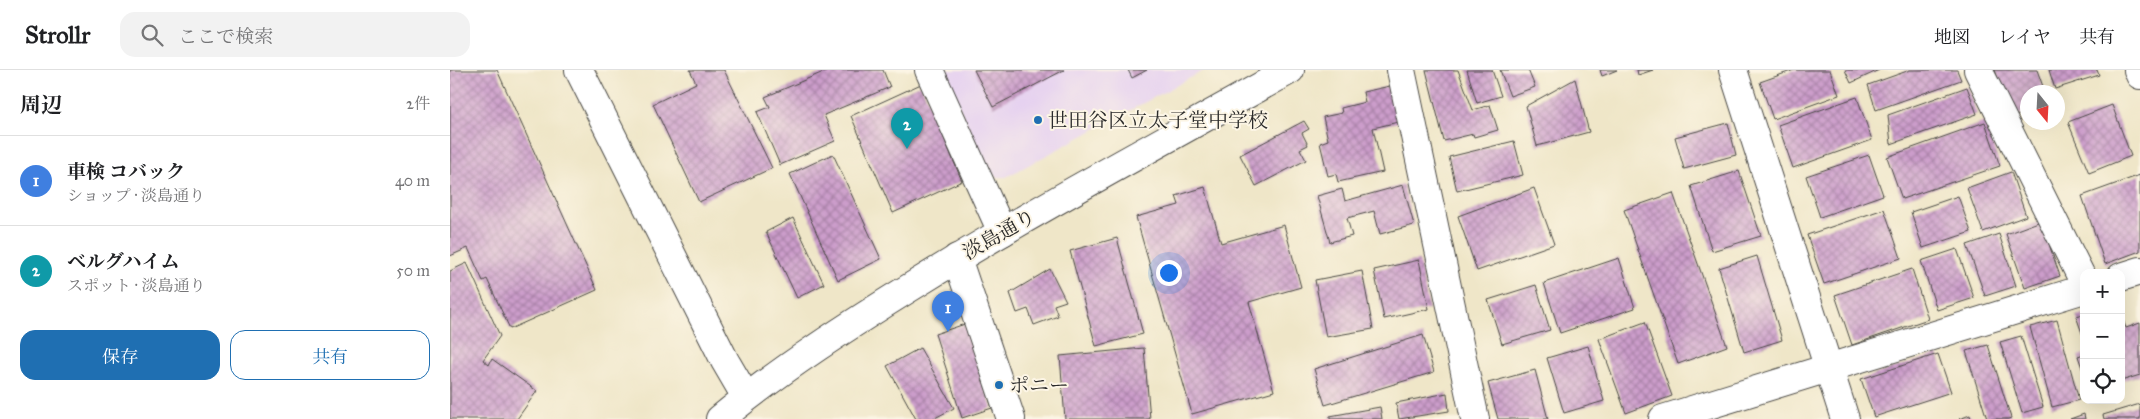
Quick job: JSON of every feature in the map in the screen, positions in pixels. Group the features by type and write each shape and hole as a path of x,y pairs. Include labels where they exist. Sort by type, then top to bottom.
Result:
{"street":[{"path":"579,70 725,361 746,397"},
{"path":"929,70 1002,232"},
{"name":"淡島通り","path":"720,419 746,397 861,318 958,258 1290,70"},
{"path":"1401,70 1475,419"},
{"path":"1733,70 1845,419"},
{"path":"1978,70 2080,274"},
{"path":"2138,70 2140,75"},
{"path":"958,258 1011,419"},
{"path":"2125,276 2140,271"},
{"path":"1664,419 2080,290"}],"shaded area":[{"name":"世田谷区立太子堂中学校","path":"942,70 1205,70 1006,177 996,177 988,170"}],"building":[{"path":"450,70 497,70 597,290 510,329 487,279 483,281 468,248 450,256"},
{"path":"690,70 724,70 772,168 699,202 653,104 696,83"},
{"path":"828,70 883,70 890,87 824,115 835,141 780,165 757,112 770,107 765,97"},
{"name":"世田谷区立太子堂中学校","path":"974,70 1064,70 993,107"},
{"name":"世田谷区立太子堂中学校","path":"1128,70 1147,70 1132,78"},
{"path":"1426,70 1458,70 1473,110 1490,105 1498,130 1474,137 1473,134 1444,141"},
{"path":"1467,70 1492,70 1501,96 1477,103"},
{"path":"1500,70 1528,70 1535,87 1510,96"},
{"path":"1600,70 1617,70 1602,76"},
{"path":"1637,70 1653,70 1638,75"},
{"path":"1794,70 1830,70 1839,95 1773,119 1760,82"},
{"path":"1845,70 1879,70 1851,83"},
{"path":"1910,70 1957,70 1961,80 1876,110 1868,85"},
{"path":"1995,70 2037,70 2042,85 2020,85 2020,114 2012,117"},
{"path":"2049,70 2097,70 2099,75 2065,86 2054,85"},
{"path":"1575,79 1589,132 1537,146 1526,106"},
{"path":"921,84 962,181 893,213 851,116"},
{"path":"1390,86 1398,122 1373,128 1383,172 1338,182 1336,174 1328,176 1320,143 1328,140 1323,117 1342,113 1341,108 1365,102 1363,92"},
{"path":"1967,87 1977,114 1891,144 1888,115"},
{"path":"1857,97 1872,140 1793,168 1778,125"},
{"path":"2112,105 2131,156 2089,173 2068,122"},
{"path":"1304,121 1309,129 1302,133 1308,145 1300,149 1306,160 1256,186 1240,155"},
{"path":"1985,122 2000,166 1902,199 1887,157"},
{"path":"1728,123 1736,155 1684,169 1675,137"},
{"path":"1514,141 1523,175 1457,191 1449,157"},
{"path":"833,154 881,259 838,280 790,174"},
{"path":"1869,155 1883,195 1820,217 1806,176"},
{"path":"1739,171 1761,236 1712,251 1691,186"},
{"path":"2011,172 2026,216 1983,232 1967,188"},
{"path":"2140,175 2140,251 2105,264 2082,196"},
{"path":"1403,185 1414,225 1380,234 1374,211 1347,218 1352,236 1330,242 1317,196 1342,189 1345,201"},
{"path":"1205,187 1221,243 1284,225 1301,287 1249,302 1274,391 1192,414 1136,217 1179,205 1176,196"},
{"path":"1534,188 1554,244 1477,271 1458,216"},
{"path":"1673,193 1727,346 1678,364 1624,210"},
{"path":"1958,196 1971,232 1923,248 1911,212"},
{"path":"1884,209 1901,258 1824,284 1807,235"},
{"path":"793,218 824,284 797,298 766,232"},
{"path":"2041,221 2060,276 2025,288 2006,234"},
{"path":"1999,234 2016,286 1985,296 1967,245"},
{"path":"1117,238 1143,334 1096,346 1070,251"},
{"path":"1957,249 1974,298 1937,310 1921,261"},
{"path":"1757,256 1782,340 1744,352 1719,268"},
{"path":"1619,258 1635,308 1560,333 1544,283"},
{"path":"1419,260 1429,309 1384,319 1374,270"},
{"path":"467,263 500,336 483,360 489,365 492,359 537,391 517,419 450,419 450,271"},
{"path":"1050,269 1066,301 1054,305 1058,316 1034,325 1028,309 1017,313 1010,293"},
{"path":"1912,269 1928,319 1852,345 1835,295"},
{"path":"1362,271 1373,329 1326,337 1315,280"},
{"path":"1536,285 1550,330 1502,344 1488,300"},
{"path":"2080,315 2080,327 2076,316"},
{"path":"2057,320 2079,400 2052,407 2030,327"},
{"path":"1645,322 1672,396 1626,413 1599,339"},
{"path":"2140,323 2140,375 2125,380 2125,325 2126,328"},
{"path":"965,324 992,408 962,418 935,334"},
{"path":"1423,335 1434,372 1325,405 1314,369"},
{"path":"2021,336 2043,407 2022,413 2000,342"},
{"path":"1988,345 2011,418 2008,419 1987,419 1966,351"},
{"path":"1588,346 1604,401 1564,413 1547,358"},
{"path":"920,348 954,408 933,419 916,419 887,366"},
{"path":"1144,348 1150,419 1065,419 1060,356"},
{"path":"1938,354 1951,392 1874,417 1861,379"},
{"path":"1535,370 1548,419 1498,419 1488,383"},
{"path":"1447,393 1449,411 1399,419 1396,403"},
{"path":"2140,404 2140,419 2104,419 2103,415"},
{"path":"1380,407 1382,419 1330,419 1330,416"},
{"path":"2084,414 2085,419 2070,419"},
{"path":"1970,415 1971,419 1959,419"}],"place":[{"name":"世田谷区立太子堂中学校","path":"1038,120"},
{"name":"ベルグハイム","path":"907,149"},
{"name":"車検 コバック","path":"948,332"},
{"name":"ポニー","path":"999,385"}]}
